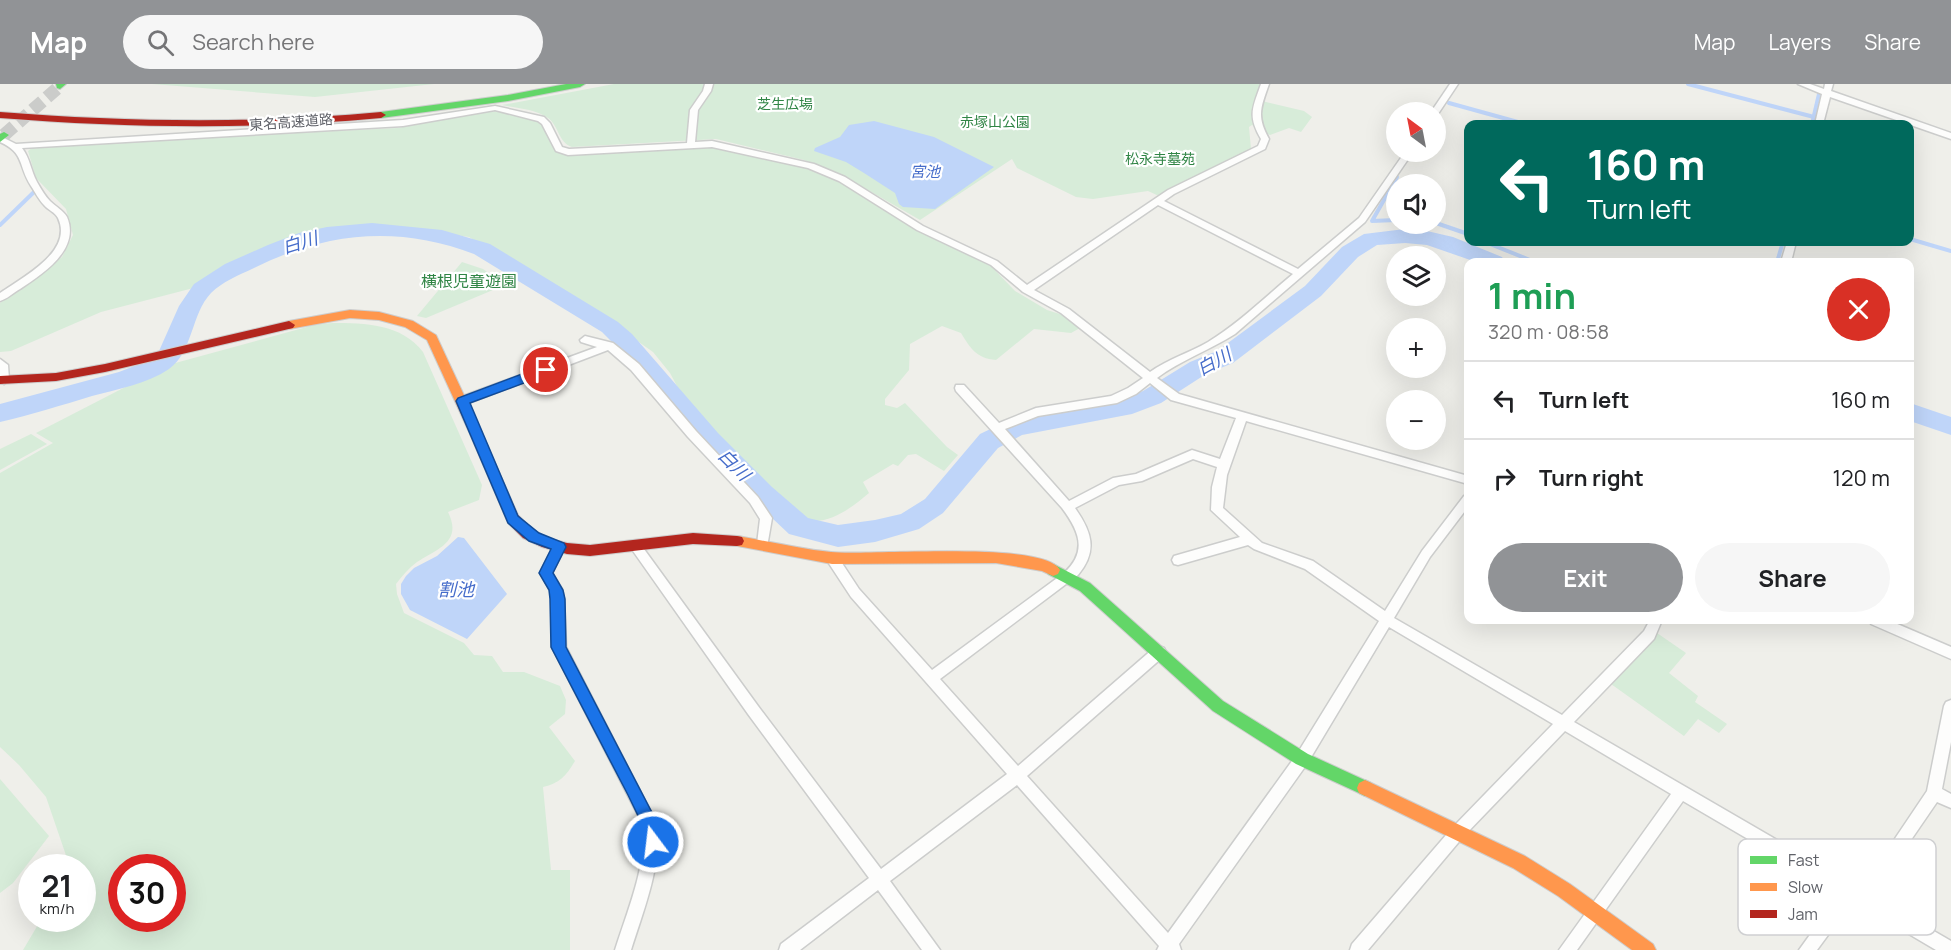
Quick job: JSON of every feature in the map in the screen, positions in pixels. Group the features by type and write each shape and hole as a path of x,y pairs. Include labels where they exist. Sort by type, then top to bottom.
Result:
{"main road":[{"name":"東名高速道路","path":"13,102 148,112 254,112 355,106 511,84"},
{"name":"東名高速道路","path":"0,115 144,125 257,124 402,112 510,97 580,84"},
{"path":"2,381 56,377 341,316 379,316 409,324 432,338 513,519 534,537 559,547 587,551 637,548 679,540 711,538 763,544 832,558 996,556 1044,566 1085,587 1218,706 1302,759 1519,862 1564,890 1647,950"}],"street":[{"path":"692,144 694,110 709,84"},
{"path":"1027,290 1171,192 1262,147 1265,139 1254,116 1265,84"},
{"path":"1442,102 1454,84"},
{"path":"1802,84 1828,88 1912,120"},
{"path":"1820,120 1828,88"},
{"path":"17,146 403,123 495,108 541,119 546,123 559,149 568,152 712,144 782,158 829,173 920,228 994,263 1027,290 1065,311 1175,397 1464,479"},
{"path":"1914,121 1951,135"},
{"path":"0,298 46,265 64,241 64,221 60,214 45,201 34,184 24,163 24,155 17,146 1,138"},
{"path":"998,428 1036,412 1113,400 1153,379 1166,366 1209,346 1230,332 1362,220 1402,162"},
{"path":"1157,201 1300,274"},
{"path":"585,340 609,346 634,367 692,434 754,500 766,518 763,544"},
{"path":"462,401 609,346"},
{"path":"0,363 3,365 2,381"},
{"path":"931,678 1056,585 1071,578 1080,565 1085,539 1067,507 960,388"},
{"path":"1243,416 1224,465 1216,502 1217,510 1251,539 1269,552 1310,565 1387,620 1760,839"},
{"path":"1067,507 1117,481 1137,478 1192,454 1224,465"},
{"path":"832,558 855,593 1169,948 1302,759 1426,554 1464,504"},
{"path":"1178,560 1251,539"},
{"path":"559,547 546,573 556,590 558,599 559,647 651,826 653,842 651,859 623,950"},
{"path":"637,548 932,950"},
{"path":"1358,950 1458,832 1649,635 1654,624"},
{"path":"1885,624 1951,653"},
{"path":"787,950 1018,775 1160,652"},
{"path":"1903,839 1934,793 1951,706"},
{"path":"1568,950 1681,792"},
{"path":"1934,793 1951,801"},
{"path":"1807,950 1818,935"},
{"path":"1924,935 1950,950"}],"green space":[{"path":"152,84 434,84 315,97"},
{"name":"赤塚山公園","path":"614,84 1263,84 1262,101 1304,111 1312,117 1301,132 1289,128 1270,135 1252,125 1249,127 1251,149 1159,196 1148,191 1093,199 1076,197 1017,168 1012,159 920,220 854,182 804,160 716,139 572,147 567,145 552,121 543,115 502,105"},
{"path":"491,111 526,116 542,122 555,149 569,156 677,147 719,147 782,161 810,170 842,183 920,231 989,264 1015,291 1047,310 1063,315 1080,328 1071,333 1034,329 996,360 979,355 961,333 942,326 910,344 909,370 885,399 885,405 897,408 905,403 947,447 958,455 944,471 916,454 908,455 898,466 893,464 863,482 869,493 853,505 826,520 816,521 797,516 713,440 694,418 670,373 653,352 609,321 555,292 469,237 423,230 353,229 306,237 252,259 205,285 101,312 11,351 0,352 0,303 62,257 73,235 66,209 36,178 28,151 34,146 398,128"},
{"name":"横根児童遊園","path":"462,262 483,269 505,285 426,318 417,316"},
{"path":"332,323 382,327 405,336 423,352 482,485 479,500 448,512 452,522 450,538 406,572 396,584 397,594 404,613 464,643 474,655 492,656 503,672 524,672 560,686 566,700 565,714 549,727 575,761 562,778 543,787 551,870 570,870 570,950 23,950 34,932 96,932 96,854 66,854 46,797 0,747 0,473 53,443 36,433 168,365 314,325"},
{"path":"31,434 47,444 0,470 0,449"},
{"path":"1657,633 1686,653 1669,673 1698,696 1695,702 1727,724 1719,733 1698,719 1684,736 1611,684"},
{"path":"0,779 49,836 35,854 18,854 18,876 0,893"}],"water":[{"name":"宮池","path":"874,121 934,137 994,167 935,209 903,207 899,204 895,193 864,173 846,162 814,151 815,148 840,137 849,125"},
{"name":"割池","path":"458,537 464,538 507,594 467,639 410,610 401,594 401,584 414,568 437,556"}],"waterway":[{"path":"1688,84 1814,117"},
{"path":"1814,117 1819,94"},
{"path":"1449,103 1511,120"},
{"path":"0,225 34,192"},
{"path":"1386,196 1372,221 1386,220"},
{"path":"1446,226 1464,233"},
{"name":"白川","path":"0,413 127,378 155,367 164,361 173,349 191,306 202,289 222,275 291,243 349,231 396,230 442,236 482,249 610,327 624,340 709,440 763,494 799,526 838,536 875,531 909,522 934,506 989,441 1016,427 1123,408 1152,397 1198,368 1225,357 1313,291 1350,252 1372,239 1405,236 1427,238 1445,242 1484,258"},
{"path":"1914,240 1951,251"},
{"path":"1495,246 1525,258"},
{"path":"1778,258 1782,246"},
{"name":"白川","path":"1914,413 1951,426"}],"tunnel":[{"path":"4,135 60,86"}],"traffic: fast":[{"path":"381,115 508,98 580,84"},
{"path":"0,139 4,135"},
{"path":"1053,570 1085,587 1218,706 1302,759 1365,788"}],"traffic: slow":[{"path":"289,325 350,314 379,316 409,324 432,338 476,434"},
{"path":"737,541 832,558 996,557 1045,566 1053,570"},
{"path":"1365,788 1519,862 1564,890 1647,950"}],"traffic: jam":[{"path":"0,115 143,124 238,124 381,115"},
{"path":"0,380 56,377 105,368 289,325"},
{"path":"476,434 513,519 528,534 546,544 567,549 590,550 693,539 737,541"}],"route":[{"path":"546,370 462,401 506,508 513,519 534,537 559,547 546,573 556,590 558,599 559,647 634,790 651,826 653,842"}],"park label":[{"name":"芝生広場","path":"785,104"},
{"name":"松永寺墓苑","path":"1160,159"}]}
